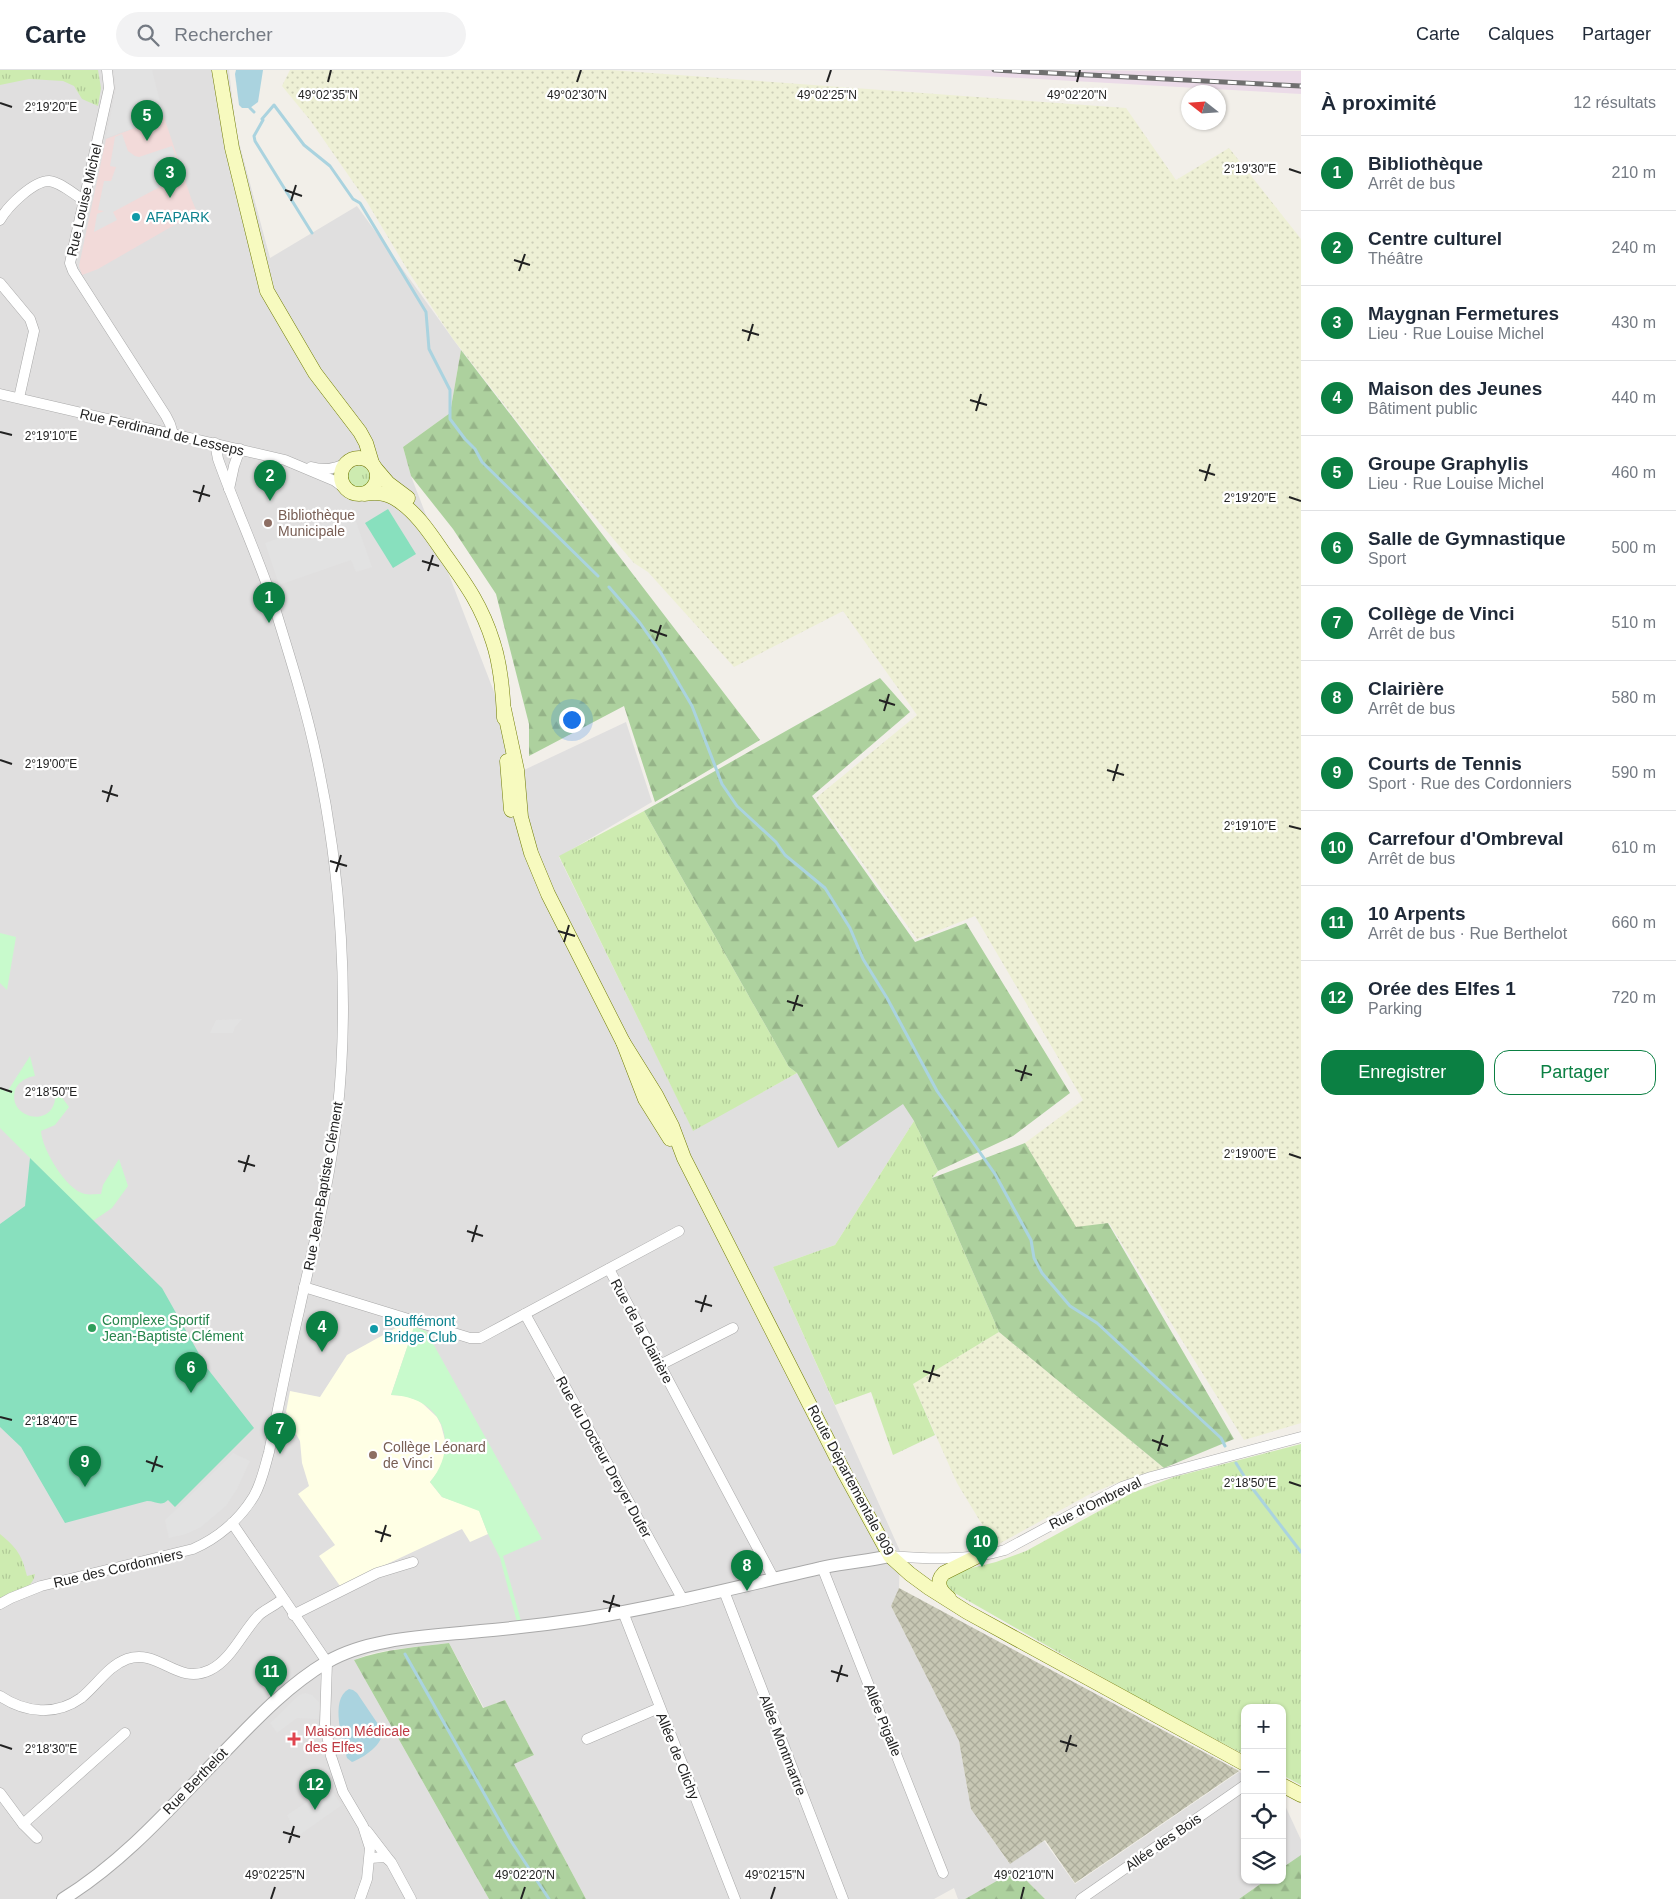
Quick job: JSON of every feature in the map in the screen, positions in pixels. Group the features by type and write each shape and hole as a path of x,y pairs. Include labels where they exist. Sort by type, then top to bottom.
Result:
{"main road":[{"path":"219,70 232,148 263,278 305,358 364,439 378,477 376,485 365,494"},
{"path":"341,407 355,437 354,453 342,470 343,485 352,494 380,493 394,498 415,514 434,538"},
{"path":"348,462 360,458 374,466 388,483 415,505 434,538"},
{"name":"Route Départementale 909","path":"434,538 472,593 488,627 498,658 503,705 515,763 521,817 531,853 548,894 622,1042 656,1095 672,1126 684,1158 845,1474 890,1556 928,1588 967,1612 1241,1762"},
{"path":"967,1612 941,1592 939,1583 940,1577 944,1573 976,1557"},
{"path":"1286,1787 1301,1795"}],"street":[{"name":"Rue Louise Michel","path":"107,70 109,88 70,263 73,272 154,397 170,424 173,434"},
{"path":"0,220 12,203 29,190 46,182 51,181 84,200"},
{"path":"0,283 30,319 34,331 19,398"},
{"name":"Rue Ferdinand de Lesseps","path":"0,394 295,463 335,481 347,490"},
{"name":"Rue Louise Michel","path":"154,397 159,417 156,430"},
{"name":"Rue Jean-Baptiste Clément","path":"215,443 218,459 229,490 254,549 272,601 308,723 326,803 339,916 342,992 342,1045 338,1104 328,1175 263,1474 254,1495 232,1523"},
{"path":"229,490 240,449"},
{"path":"295,463 322,469 339,467 348,462"},
{"path":"609,1269 679,1231"},
{"name":"Rue de la Clairière","path":"304,1287 470,1338 486,1336 609,1269 774,1579"},
{"name":"Rue du Docteur Dreyer Dufer","path":"525,1314 683,1600"},
{"path":"660,1365 733,1328"},
{"name":"Rue d'Ombreval","path":"890,1556 919,1558 976,1557 1005,1550 1122,1487 1150,1476 1301,1437"},
{"path":"232,1523 282,1599 327,1662 325,1724 331,1756 344,1792 363,1826 391,1862 411,1899"},
{"name":"Rue des Cordonniers","path":"0,1604 41,1586 194,1549 208,1542 232,1523"},
{"name":"Rue Berthelot","path":"63,1899 85,1886 141,1837 271,1705 327,1662 345,1654 366,1647 399,1640 521,1627 623,1612 724,1591 822,1567 890,1556"},
{"path":"293,1615 377,1573 413,1562"},
{"name":"Allée Pigalle","path":"822,1567 943,1873"},
{"name":"Allée Montmartre","path":"724,1591 843,1899"},
{"path":"0,1696 19,1707 34,1710 65,1707 81,1697 116,1664 136,1657 158,1661 179,1672 189,1674 204,1673 222,1662 262,1612 282,1599"},
{"name":"Allée de Clichy","path":"623,1612 735,1899"},
{"path":"587,1739 659,1708"},
{"path":"23,1824 125,1733"},
{"name":"Allée des Bois","path":"1081,1899 1241,1788"},
{"path":"0,1793 23,1824 37,1838"},
{"path":"360,1899 367,1879 370,1858 370,1848 363,1826"},
{"path":"370,1858 384,1857 391,1862"}],"shaded area":[{"path":"0,70 229,70 236,131 270,258 357,206 461,350 450,413 403,447 411,476 524,770 626,722 652,802 559,857 693,1130 797,1073 838,1147 903,1103 914,1121 835,1245 773,1267 900,1551 899,1588 891,1606 959,1741 971,1809 1009,1863 1044,1841 1075,1884 1239,1772 1241,1773 1241,1884 1260,1884 1239,1899 1045,1899 1016,1870 965,1899 958,1899 954,1888 934,1899 586,1899 514,1764 534,1755 505,1700 484,1708 449,1643 389,1650 369,1654 354,1660 489,1899 0,1899"},
{"path":"114,70 152,70 164,117 106,138 116,89"},
{"path":"290,70 610,70 1126,108 1176,180 1229,148 1301,239 1301,1423 1244,1440 1109,1223 1076,1228 1025,1143 1083,1100 975,916 917,939 816,798 917,715 843,611 734,667 648,572 634,563 567,485 453,339 410,274 367,202 310,120 282,86"},
{"path":"878,70 1301,71 1301,94 1226,90 1226,85 1181,85 1181,87"},
{"path":"164,117 197,212 98,269 82,275 79,266 106,139"},
{"path":"122,134 128,151 139,157 172,146 182,175 113,212 117,220 94,232 97,214 104,211 98,210 104,181 111,181 116,167 110,166 115,137"},
{"path":"353,513 372,567 356,572 351,560 279,585 265,543"},
{"path":"242,1019 235,1027 233,1033 210,1033 216,1020"},
{"name":"Collège Léonard de Vinci","path":"403,1324 414,1327 391,1395 405,1396 420,1401 437,1417 445,1440 445,1453 441,1468 430,1482 442,1497 479,1510 488,1534 470,1542 462,1529 340,1586 319,1556 335,1545 298,1494 309,1486 302,1463 300,1441 292,1427 294,1425 286,1412 290,1391 320,1397 347,1355"},
{"path":"999,1332 1164,1468 1090,1494 995,1546 957,1483 913,1384"},
{"path":"233,1453 250,1461 237,1489 226,1506 201,1527 186,1534 169,1538 165,1520"},
{"path":"899,1588 1239,1771 1075,1883 1045,1840 1010,1864 971,1809 959,1741 891,1606"},
{"path":"305,1693 312,1695 319,1702 319,1719 297,1718 277,1733 270,1723 299,1695"},
{"path":"329,1787 342,1805 298,1836 287,1815"},
{"path":"1286,1808 1301,1840 1301,1856 1286,1866"}],"green space":[{"path":"0,70 98,70 101,88 98,106 82,99 74,86 63,81 29,79 0,85"},
{"path":"461,350 760,740 655,802 624,706 529,756 529,724 496,594 453,529 411,476 403,447 450,413"},
{"path":"359,466 367,469 370,477 367,485 359,488 351,485 348,477 351,469"},
{"path":"388,509 416,554 393,568 365,523"},
{"path":"880,678 910,712 812,796 915,942 966,923 1070,1093 1013,1136 938,1171 914,1121 903,1104 838,1148 797,1073 789,1067 644,811"},
{"path":"644,811 789,1067 797,1073 693,1131 559,856"},
{"path":"0,933 16,937 7,990 0,983"},
{"path":"30,1056 35,1076 27,1078 20,1083 16,1088 14,1099 17,1107 24,1113 42,1116 50,1111 55,1102 55,1088 69,1107 55,1125 41,1131 42,1139 50,1158 63,1177 78,1191 85,1194 101,1194 103,1185 119,1159 128,1186 112,1208 93,1221 0,1128 0,1087 7,1092"},
{"path":"914,1121 938,1171 932,1178 999,1332 913,1384 935,1435 893,1455 871,1392 835,1405 773,1267 835,1245"},
{"path":"1025,1143 1076,1227 1108,1223 1234,1439 1164,1468 999,1332 932,1178"},
{"name":"Complexe Sportif Jean-Baptiste Clément","path":"30,1158 162,1288 207,1368 254,1428 175,1507 168,1500 161,1503 147,1501 65,1523 21,1447 0,1427 0,1224 25,1206"},
{"path":"414,1327 426,1331 542,1539 503,1556 521,1621 517,1622 500,1558 479,1511 442,1497 430,1482 440,1467 444,1452 445,1438 441,1424 434,1413 423,1404 408,1397 391,1395"},
{"path":"1301,1444 1301,1785 1286,1777 1286,1704 1241,1704 1241,1753 1142,1700 946,1588 946,1581 951,1573 996,1562 1026,1551 1132,1493 1174,1477"},
{"path":"0,1534 18,1552 27,1576 35,1574 26,1588 0,1599"},
{"path":"449,1643 483,1708 505,1700 534,1755 514,1764 586,1899 489,1899 354,1660 389,1651"},
{"path":"1301,1855 1301,1899 1239,1899 1260,1884 1286,1884 1286,1865"},
{"path":"1016,1870 1045,1899 965,1899"}],"water":[{"path":"236,70 263,70 258,102 250,108 242,108 239,105"},
{"path":"349,1689 357,1693 382,1730 382,1735 377,1745 367,1754 352,1762 347,1758 339,1721 340,1702 343,1694"}],"waterway":[{"path":"262,119 274,105 304,145 330,166 353,199 360,203 426,312 429,349 450,390 450,419 475,449 482,462 598,576"},
{"path":"250,108 254,112"},
{"path":"263,120 254,136 255,141 312,233"},
{"path":"609,587 640,623 661,653 692,706 722,784 737,806 776,842 785,855 825,888 850,928 863,959 887,998 937,1091 995,1174 1031,1240 1034,1258 1042,1273 1070,1306 1097,1323 1221,1438 1225,1446"},
{"path":"1236,1463 1249,1484 1301,1552"},
{"path":"405,1654 511,1841 549,1899"}],"railway":[{"path":"994,70 1301,86"}],"place":[{"name":"Groupe Graphylis","path":"147,141"},
{"name":"Maygnan Fermetures","path":"170,198"},
{"name":"AFAPARK","path":"136,217"},
{"name":"Centre culturel","path":"270,501"},
{"name":"Bibliothèque Municipale","path":"268,523"},
{"name":"Bibliothèque","path":"269,623"},
{"name":"Complexe Sportif Jean-Baptiste Clément","path":"92,1328"},
{"name":"Bouffémont Bridge Club","path":"374,1329"},
{"name":"Maison des Jeunes","path":"322,1352"},
{"name":"Salle de Gymnastique","path":"191,1393"},
{"name":"Collège de Vinci","path":"280,1454"},
{"name":"Collège Léonard de Vinci","path":"373,1455"},
{"name":"Courts de Tennis","path":"85,1487"},
{"name":"Carrefour d'Ombreval","path":"982,1567"},
{"name":"Clairière","path":"747,1591"},
{"name":"10 Arpents","path":"271,1697"},
{"name":"Maison Médicale des Elfes","path":"294,1739"},
{"name":"Orée des Elfes 1","path":"315,1810"}]}
